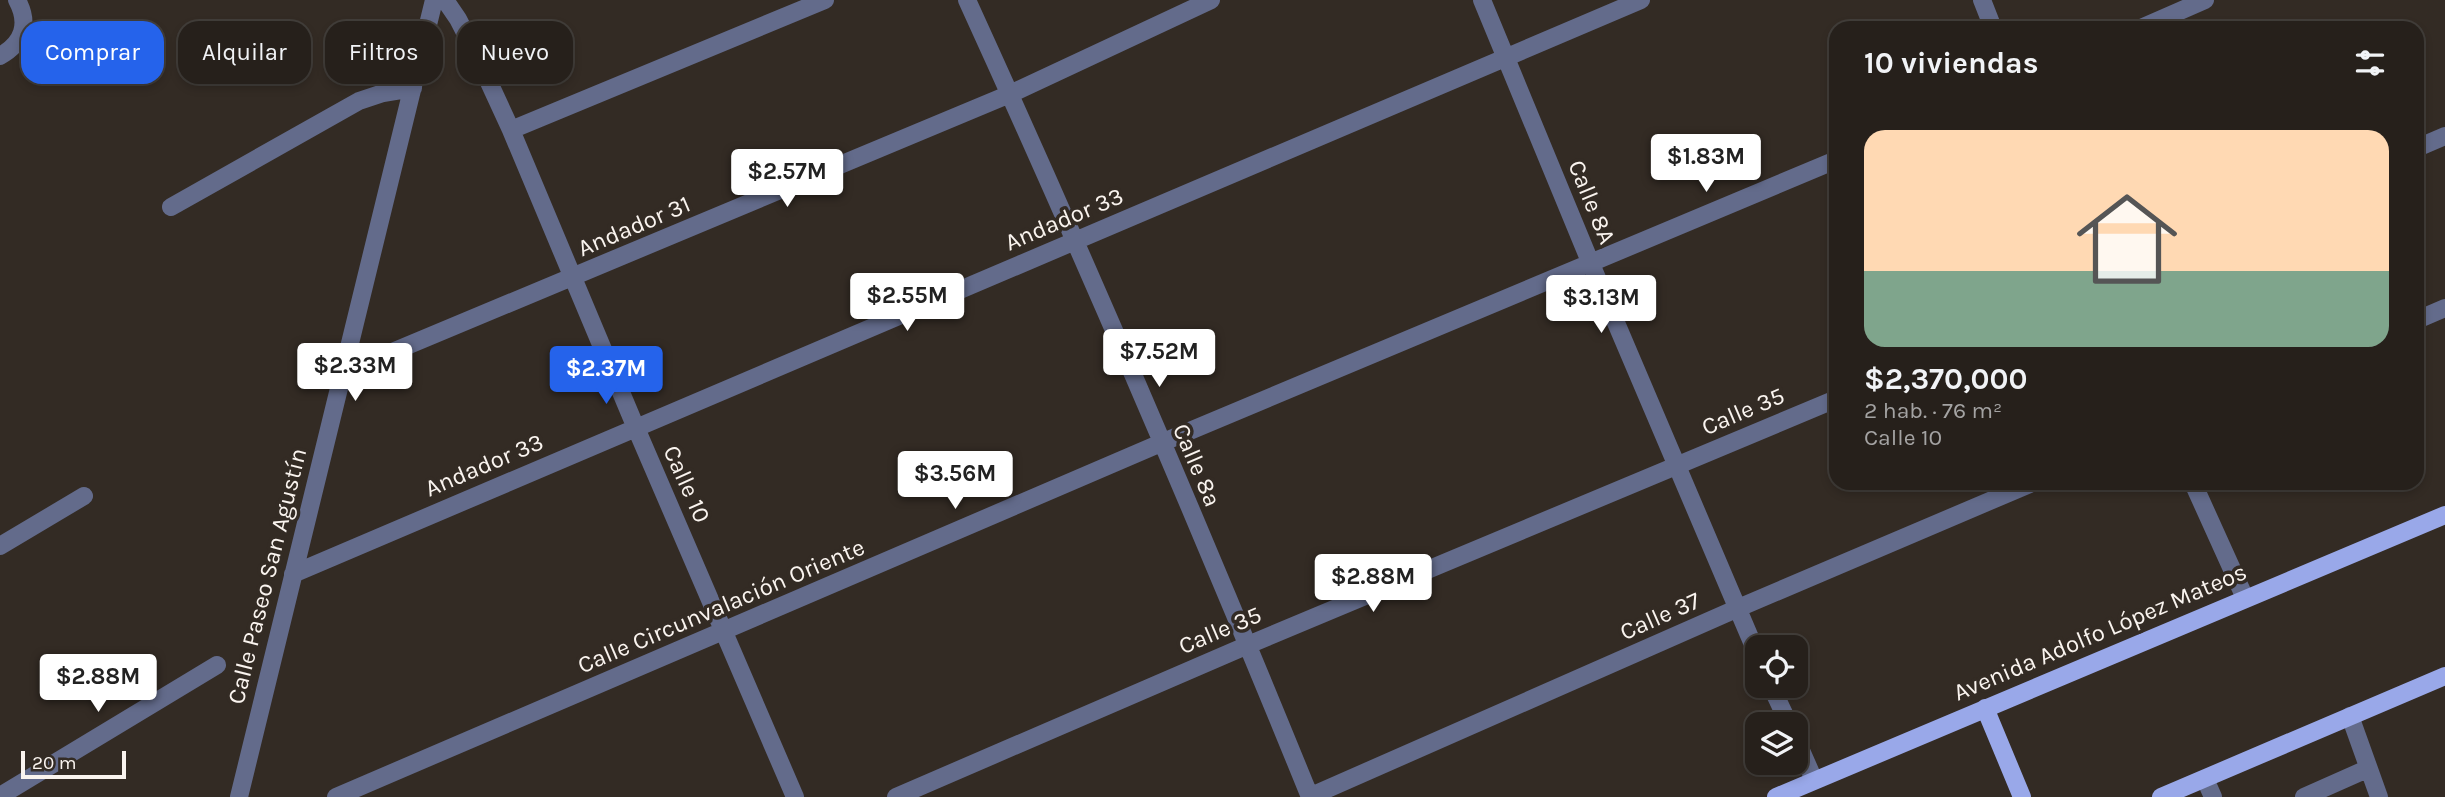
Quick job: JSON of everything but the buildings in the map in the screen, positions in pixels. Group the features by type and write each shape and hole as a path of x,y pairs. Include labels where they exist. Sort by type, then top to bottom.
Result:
{"main road":[{"name":"Avenida Adolfo López Mateos","path":"1776,797 2445,515"},
{"path":"2161,797 2445,677"},
{"path":"1985,708 2022,797"}],"street":[{"path":"0,56 13,49 24,32 25,22 17,0"},
{"name":"Calle Paseo San Agustín","path":"239,797 434,0"},
{"name":"Calle 10","path":"445,0 458,19 511,130 636,428 796,797"},
{"path":"511,130 825,0"},
{"name":"Calle 8a","path":"967,0 1075,241 1310,797"},
{"name":"Andador 31","path":"342,373 1010,94 1211,0"},
{"name":"Calle 8A","path":"1482,0 1749,635"},
{"name":"Andador 33","path":"293,574 1641,0"},
{"path":"1982,0 1990,21"},
{"path":"2157,21 2205,0"},
{"path":"171,207 359,101 383,93 413,88"},
{"path":"2424,145 2445,136"},
{"name":"Calle Circunvalación Oriente","path":"336,797 1161,443 1829,163"},
{"path":"2424,317 2445,308"},
{"name":"Calle 35","path":"896,797 1248,645 1829,402"},
{"name":"Calle 37","path":"1310,797 2016,490"},
{"path":"2196,490 2245,598"},
{"path":"0,546 84,496"},
{"path":"0,796 216,665"},
{"path":"2350,716 2379,797"},
{"path":"1808,766 1814,780"},
{"path":"2304,797 2367,769"},
{"path":"2205,779 2213,797"}]}
